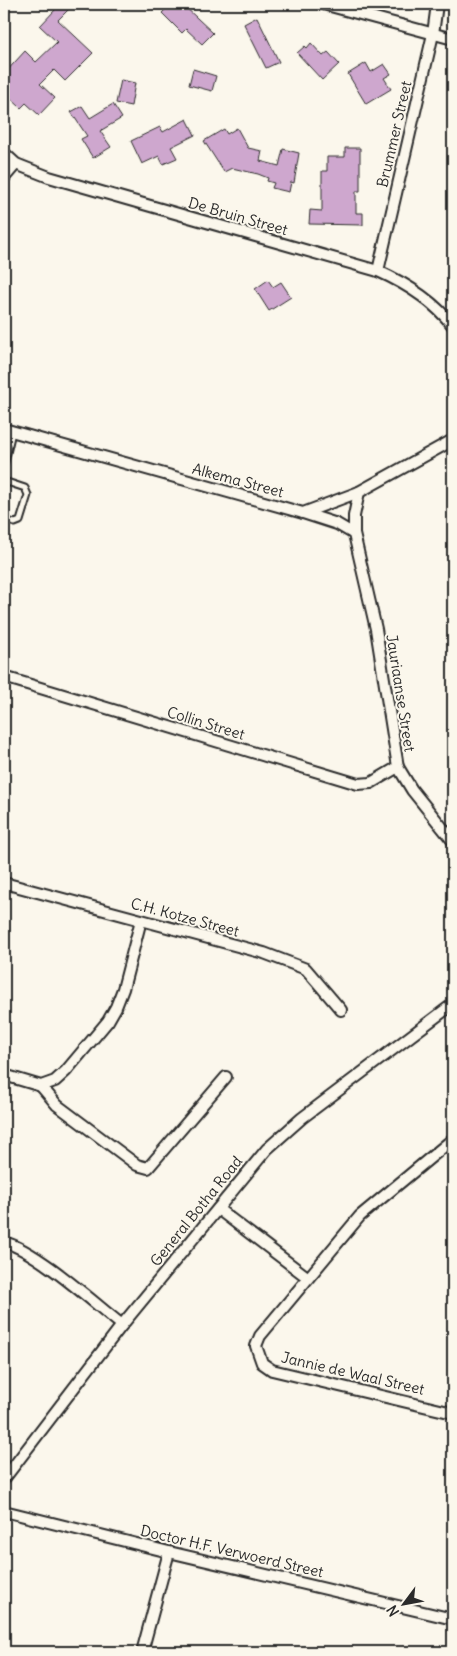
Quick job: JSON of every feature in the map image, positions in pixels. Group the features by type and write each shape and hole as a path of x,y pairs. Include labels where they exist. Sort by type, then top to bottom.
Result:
{"street":[{"path":"322,4 453,39"},
{"name":"Brummer Street","path":"378,271 433,34 437,4"},
{"name":"De Bruin Street","path":"4,153 16,164 50,177 378,271 395,279 431,302 453,326"},
{"path":"4,178 16,164"},
{"name":"Alkema Street","path":"8,430 303,513"},
{"path":"303,513 359,492 453,440"},
{"name":"Jauriaanse Street","path":"359,492 354,516 354,534 376,628 398,767 412,790 453,841"},
{"path":"303,513 338,524 354,534"},
{"name":"Collin Street","path":"4,676 358,784 371,783 398,767"},
{"name":"C.H. Kotze Street","path":"4,883 292,963 306,970 341,1010"},
{"path":"41,1086 55,1081 66,1071 112,1014 124,989 141,920"},
{"name":"General Botha Road","path":"4,1479 122,1325 267,1149 286,1132 453,1004"},
{"path":"4,1075 41,1086 64,1111 137,1165 148,1168 226,1077"},
{"path":"218,1209 307,1277 360,1216 453,1139"},
{"path":"4,1242 22,1249 38,1260 122,1325"},
{"name":"Jannie de Waal Street","path":"307,1277 256,1342 259,1357 265,1366 272,1370 453,1413"},
{"name":"Doctor H.F. Verwoerd Street","path":"4,1511 453,1619"},
{"path":"142,1652 169,1552"}],"lane":[{"path":"4,466 8,430"},
{"path":"4,481 25,488 28,492 20,521 15,523 4,520"}],"building":[{"path":"48,4 74,4 58,20 93,53 65,81 54,70 40,84 55,98 39,115 26,103 21,108 4,92 4,74 25,51 36,62 57,42 40,26 55,10"},
{"path":"171,4 182,4 213,33 202,44 186,29 182,33 162,13"},
{"path":"257,17 279,62 266,68 244,24"},
{"path":"311,43 323,56 328,52 339,64 322,80 297,53 305,46 307,48"},
{"path":"366,63 371,72 384,64 391,74 384,78 391,89 366,104 348,74"},
{"path":"193,69 216,76 212,91 189,85"},
{"path":"121,80 135,83 131,106 116,103"},
{"path":"113,104 122,118 100,131 111,147 93,158 81,139 87,136 71,112 82,106 90,118"},
{"path":"187,119 195,135 171,147 177,158 163,164 159,156 142,164 131,141 160,127 163,132"},
{"path":"237,128 248,148 262,151 260,161 279,166 283,149 299,153 294,183 291,182 289,192 272,188 274,183 267,181 268,178 258,174 232,168 224,172 204,141 224,129 227,134"},
{"path":"345,148 360,148 360,191 356,191 356,213 363,213 363,225 309,224 310,210 322,211 322,171 327,171 327,157 345,157"},
{"path":"268,280 273,287 281,282 291,297 269,311 255,289"}]}
